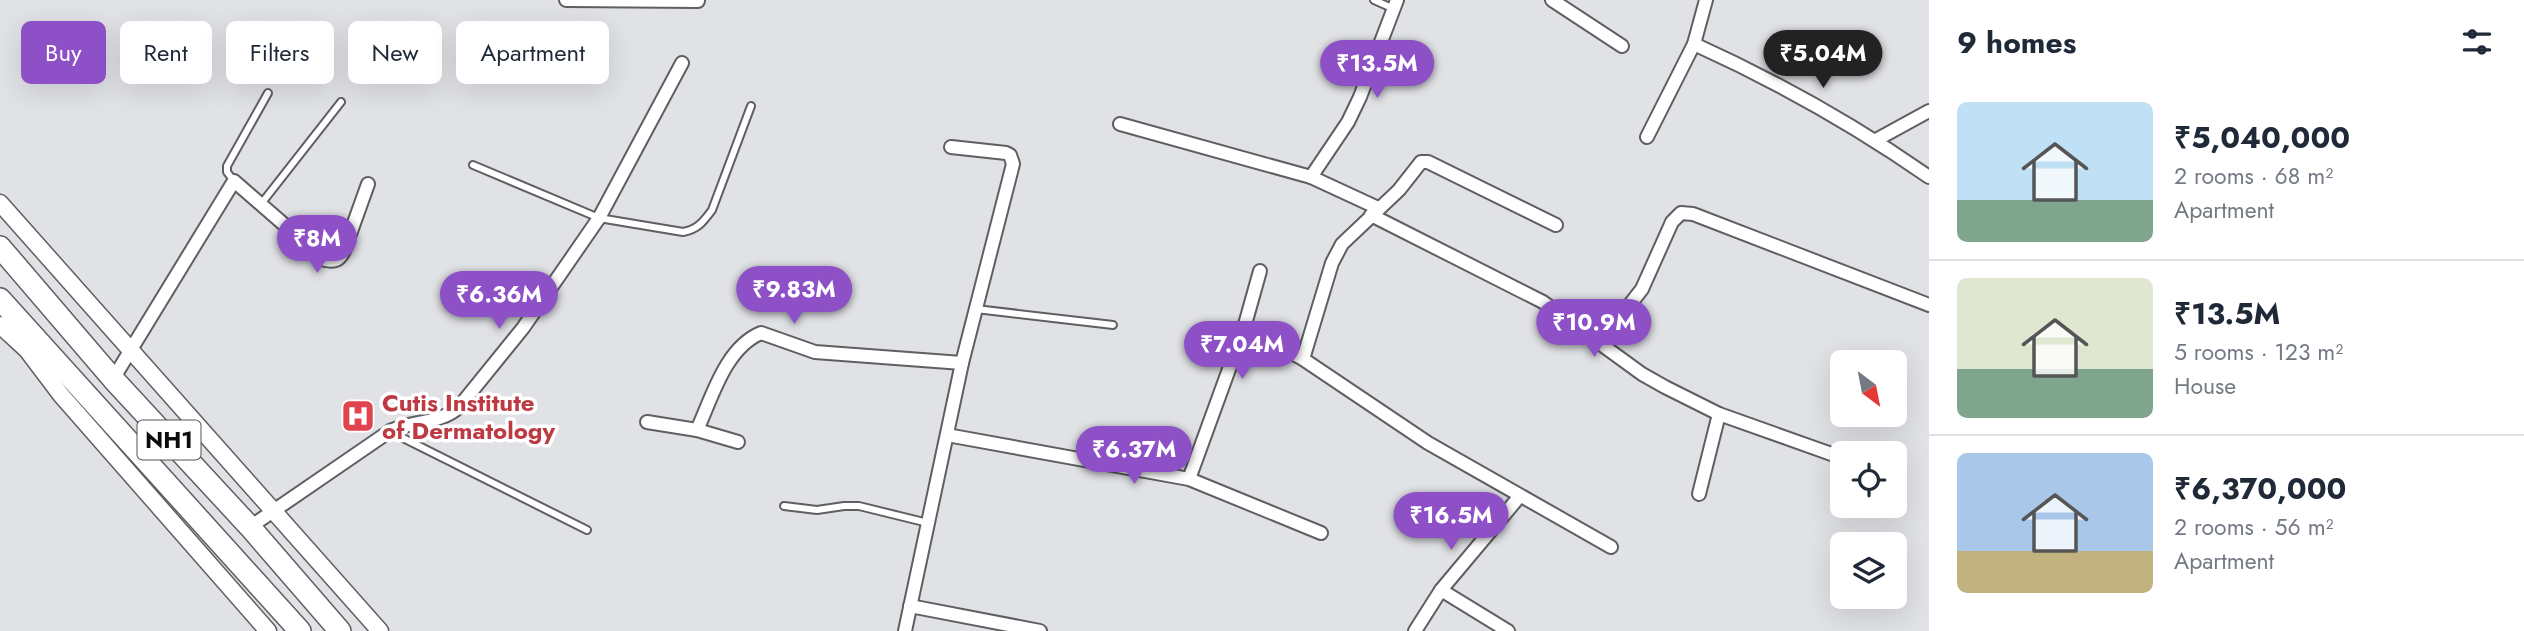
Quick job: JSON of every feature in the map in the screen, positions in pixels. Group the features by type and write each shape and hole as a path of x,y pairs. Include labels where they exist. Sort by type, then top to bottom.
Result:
{"highway":[{"name":"NH1","path":"0,247 113,379 250,527 340,631"},
{"name":"NH1","path":"0,299 300,631"}],"street":[{"path":"566,0 698,1"},
{"path":"1552,0 1622,46"},
{"path":"1647,138 1694,44 1706,0"},
{"path":"1311,177 1352,114 1395,5"},
{"path":"1694,44 1766,76 1876,140 1929,177"},
{"path":"250,527 390,432 401,426 440,419 451,415 459,407 523,328 599,218 682,63"},
{"path":"1876,140 1929,111"},
{"path":"1120,124 1311,177 1543,302 1642,374 1719,414 1830,454"},
{"path":"905,631 962,363 1013,163 1010,155 1006,153 951,147"},
{"path":"1303,359 1336,254 1348,236 1399,190 1424,161 1556,225"},
{"path":"113,379 234,181 326,260 333,261 341,258 368,184"},
{"path":"0,203 380,631"},
{"path":"1600,343 1642,289 1672,222 1681,214 1693,214 1929,305"},
{"path":"1189,479 1244,328 1260,271"},
{"path":"0,325 27,350 61,395 268,631"},
{"path":"1244,328 1303,359 1428,443 1611,547"},
{"path":"697,430 726,366 750,339 761,333 815,352 962,363"},
{"path":"1699,494 1719,414"},
{"path":"647,422 697,430 738,442"},
{"path":"947,435 1189,479 1321,534"},
{"path":"1415,631 1441,590 1519,497"},
{"path":"1441,590 1507,631"},
{"path":"910,606 1040,631"}],"lane":[{"path":"1374,0 1395,5"},
{"path":"234,181 227,172 227,166 268,93"},
{"path":"261,204 341,102"},
{"path":"473,165 599,218 683,232 702,224 712,210 751,106"},
{"path":"976,309 1113,325"},
{"path":"390,432 587,530"},
{"path":"784,506 817,510 859,506 928,523"}],"place":[{"name":"Cutis Institute of Dermatology","path":"358,416"}]}
